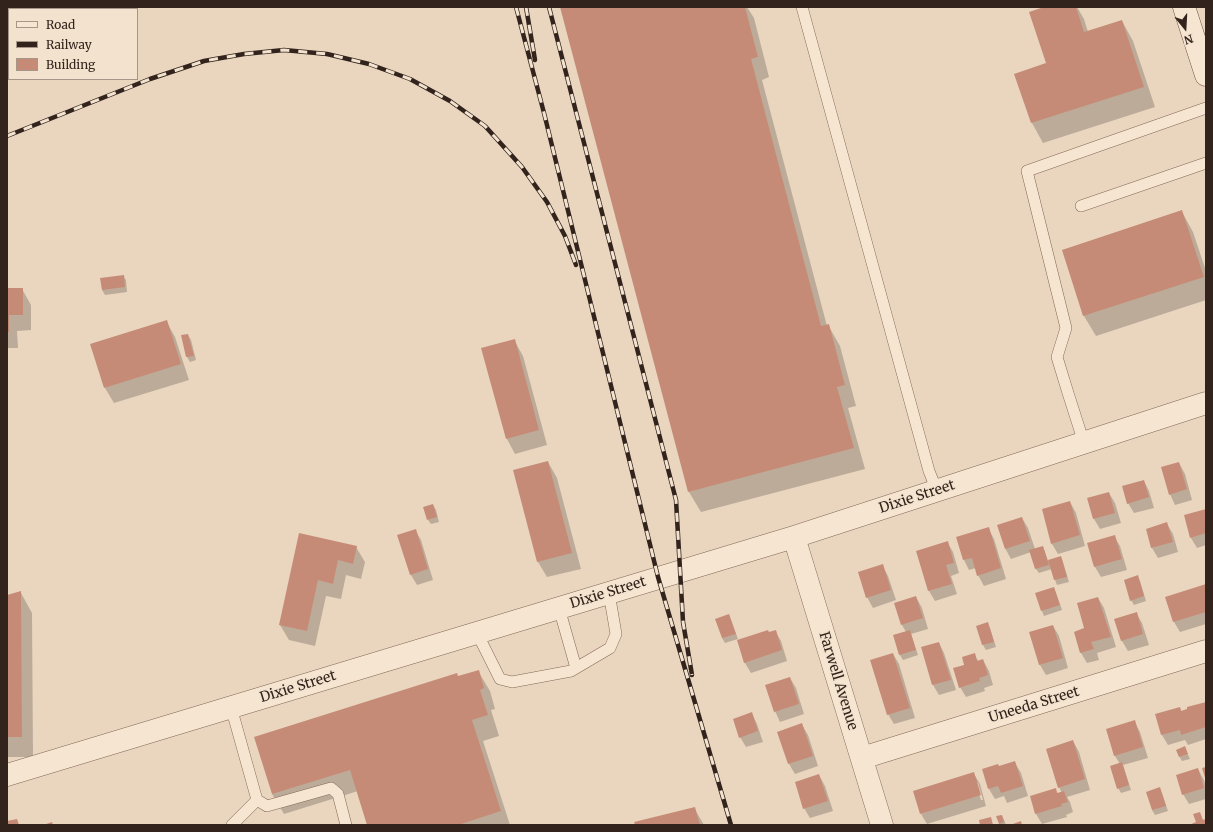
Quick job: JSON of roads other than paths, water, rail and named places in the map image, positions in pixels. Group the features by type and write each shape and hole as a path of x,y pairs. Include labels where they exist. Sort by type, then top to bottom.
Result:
{"street":[{"path":"1184,7 1206,75"},
{"name":"Dixie Street","path":"7,775 794,536 1206,403"},
{"name":"Farwell Avenue","path":"794,536 882,825"},
{"name":"Uneeda Street","path":"862,758 1206,652"}],"lane":[{"path":"802,7 929,472 937,490"},
{"path":"1084,443 1057,357 1066,328 1027,171 1206,108"},
{"path":"1080,206 1206,163"},
{"path":"477,633 500,679 512,682 571,671 610,648 616,634 609,593"},
{"path":"559,608 576,668"},
{"path":"231,707 257,800 267,806 331,788 338,794 346,825"},
{"path":"232,825 257,800"}],"railway":[{"path":"516,7 544,113 658,577 731,825"},
{"path":"526,7 535,60"},
{"path":"549,7 676,500 683,622 692,675"},
{"path":"7,136 150,79 204,61 244,54 284,50 327,54 369,64 410,79 450,101 485,126 522,167 547,202 565,236 576,265"}]}
